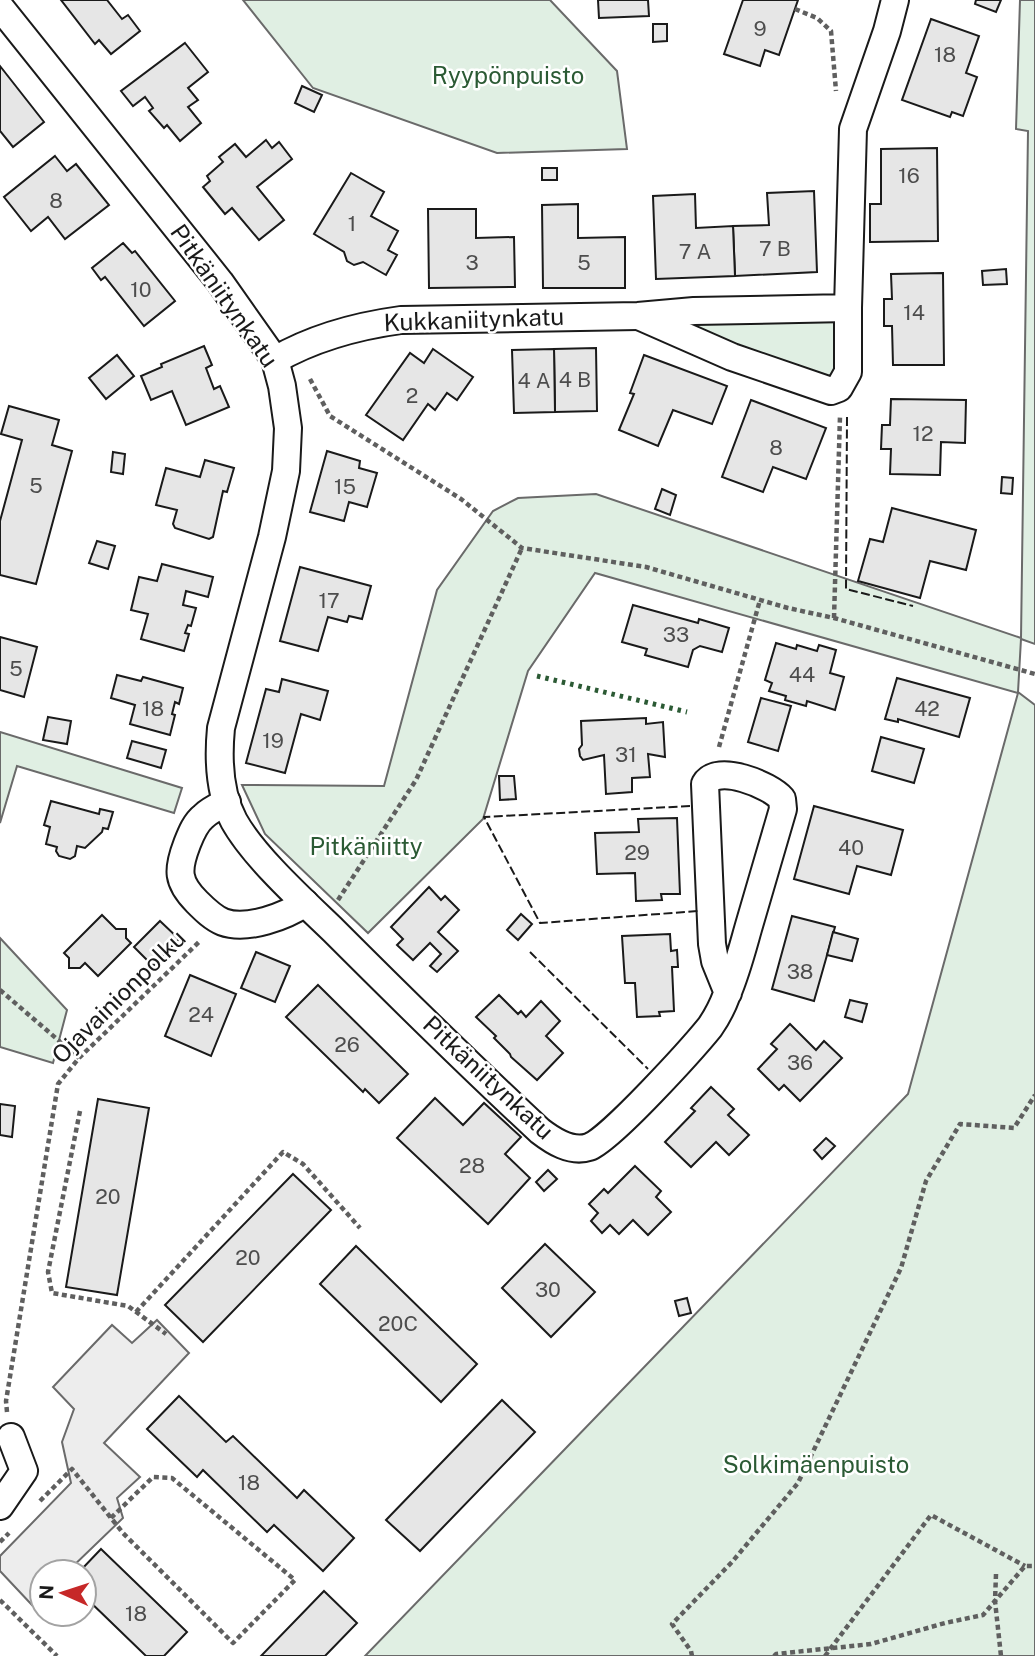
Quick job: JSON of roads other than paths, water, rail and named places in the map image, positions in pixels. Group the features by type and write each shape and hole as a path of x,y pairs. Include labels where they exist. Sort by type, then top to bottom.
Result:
{"street":[{"path":"848,308 853,129 895,0"},
{"name":"Pitkäniitynkatu","path":"0,7 220,282 275,360 288,428 286,471 272,537 220,728 219,757 227,802 233,820 246,839 324,922 540,1131 566,1147 587,1148 608,1133 705,1032 719,1011 728,993 783,809 782,799 768,787 733,776 715,775 708,778 705,784 712,944 715,961 728,993"},
{"name":"Kukkaniitynkatu","path":"275,360 294,349 344,332 373,323 401,320 638,316 848,308 848,372 839,388 831,391 686,338 638,316"},
{"path":"227,802 202,817 195,826 180,869 183,886 206,910 221,921 231,924 275,918 290,913 305,903"},
{"path":"0,1506 23,1471 11,1437"}],"park label":[{"name":"Ryypönpuisto","path":"508,76"},
{"name":"Pitkäniitty","path":"366,847"},
{"name":"Solkimäenpuisto","path":"816,1465"}]}
